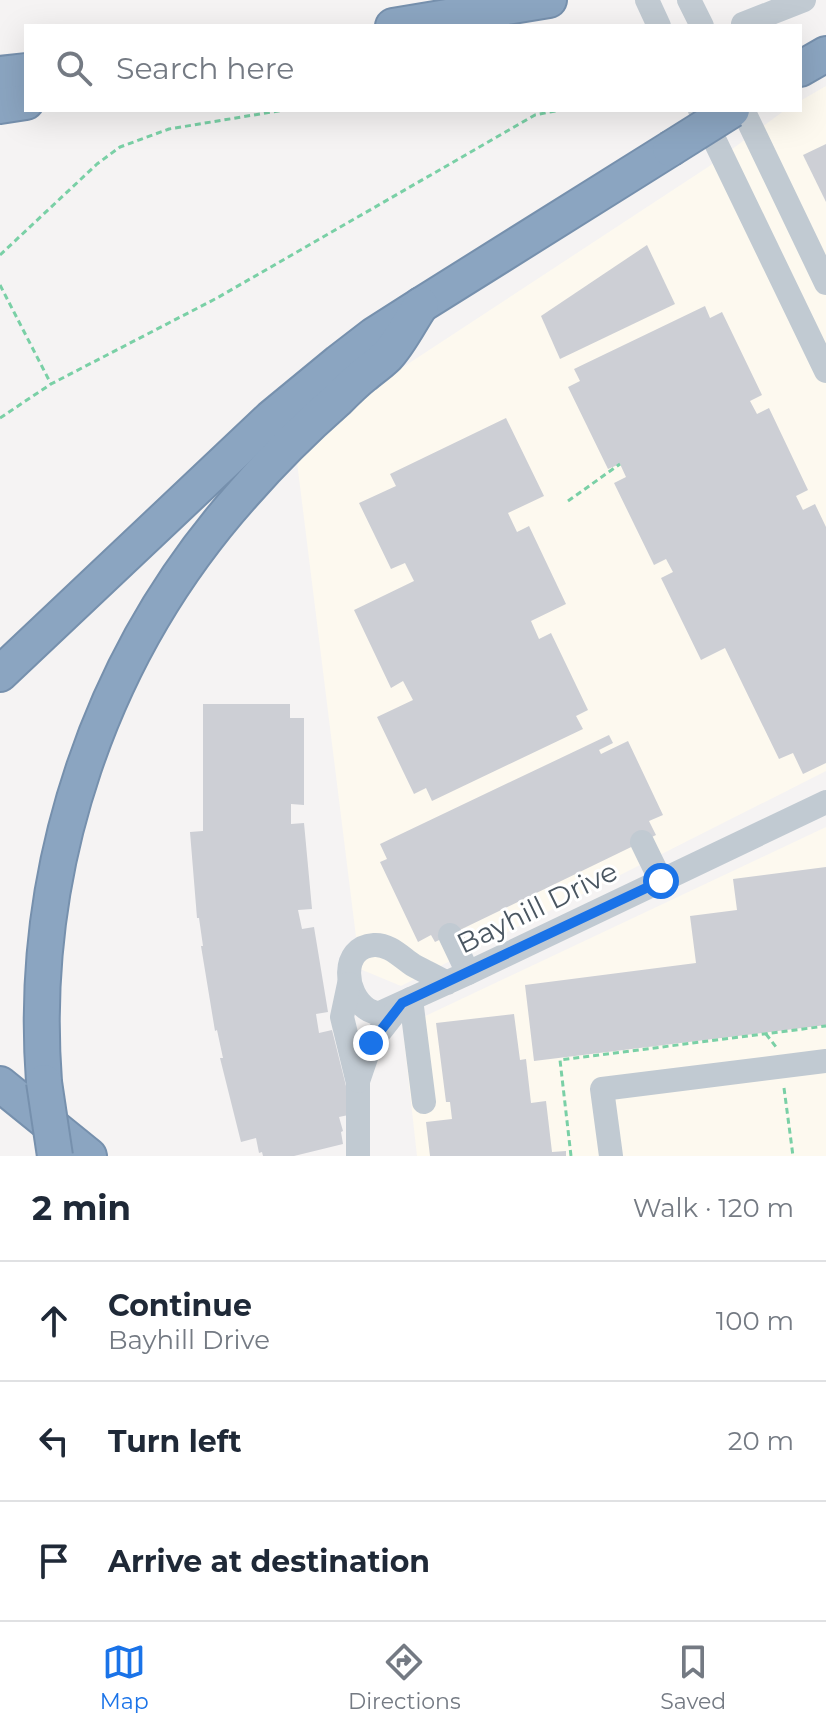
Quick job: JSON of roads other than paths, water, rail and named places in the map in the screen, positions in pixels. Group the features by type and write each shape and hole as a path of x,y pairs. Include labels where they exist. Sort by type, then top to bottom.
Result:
{"highway":[{"path":"405,24 549,0"},
{"path":"802,68 826,54"},
{"path":"0,74 24,71"},
{"path":"0,106 24,102"},
{"path":"0,674 305,388 374,335 729,112"},
{"path":"55,1156 44,1082 41,1023 48,919 70,811 105,711 164,597 215,527 308,427 388,355 421,305"},
{"path":"0,1084 89,1156"}],"street":[{"path":"647,0 658,24"},
{"path":"689,0 701,24"},
{"path":"744,24 786,0"},
{"path":"744,24 804,0"},
{"path":"701,112 826,371"},
{"path":"744,112 826,283"},
{"name":"Bayhill Drive","path":"457,978 409,962 394,951 376,945 362,948 353,957 348,971 349,984 365,1008 378,1014 457,978 826,802"},
{"path":"642,842 661,881"},
{"path":"450,935 457,978"},
{"path":"349,984 342,1017 358,1083 358,1156"},
{"path":"358,1083 371,1043 406,1001"},
{"path":"406,1001 424,1102"},
{"path":"346,1033 355,1041 371,1043"},
{"path":"611,1156 602,1089 826,1061"}]}
